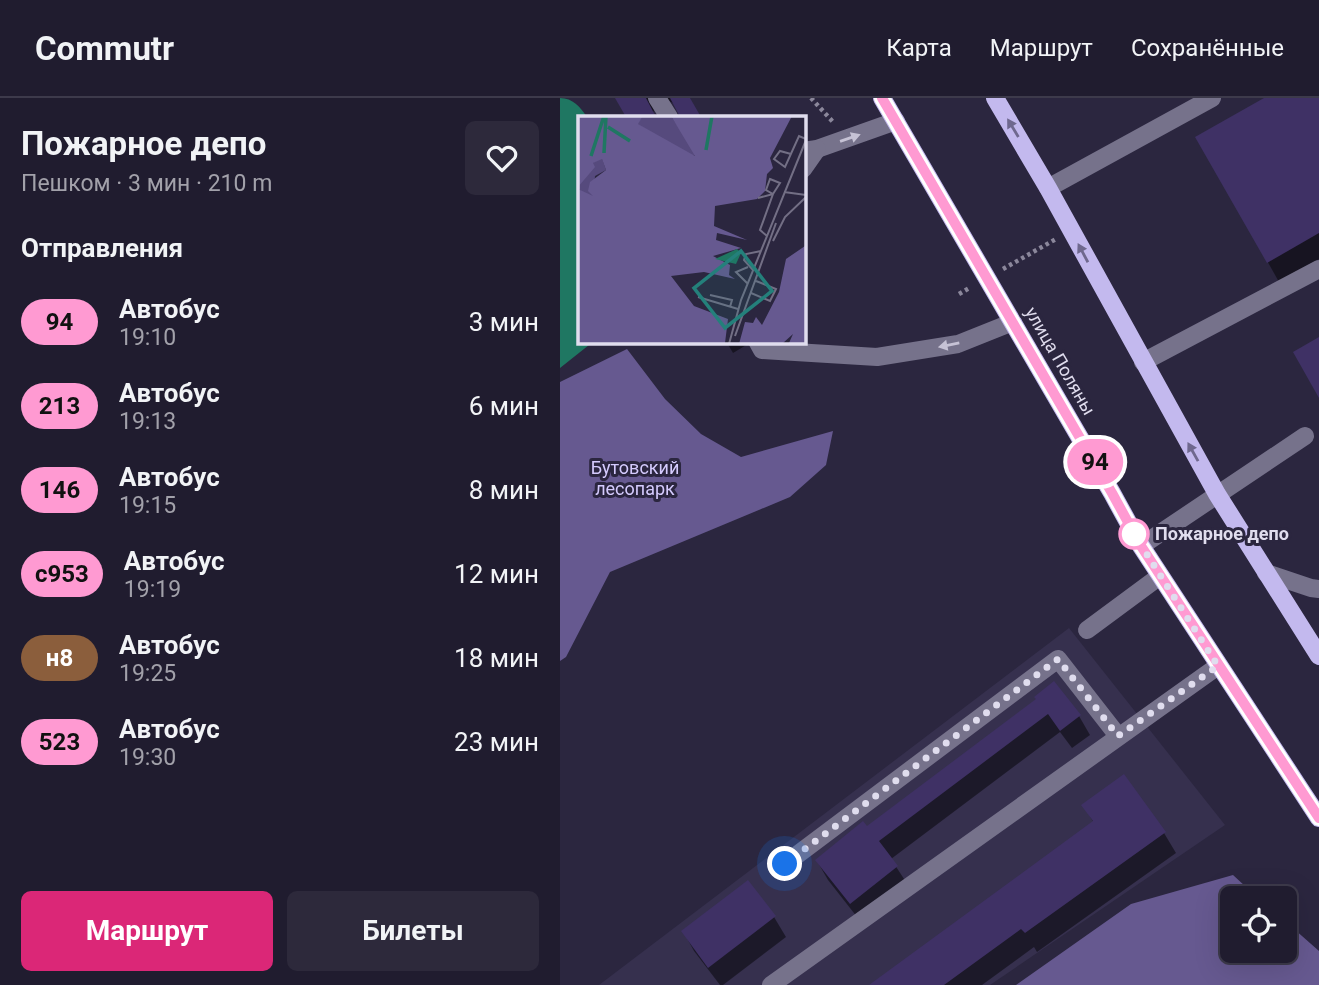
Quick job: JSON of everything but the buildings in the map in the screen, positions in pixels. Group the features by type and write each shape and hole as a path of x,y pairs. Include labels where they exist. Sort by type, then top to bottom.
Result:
{"main road":[{"name":"улица Поляны","path":"883,98 1141,546 1319,818"},
{"path":"995,98 1048,188 1217,494 1319,656"}],"lane":[{"path":"657,98 668,116"},
{"path":"1048,188 1212,98"},
{"path":"810,150 896,121"},
{"path":"1143,362 1319,269"},
{"path":"758,343 762,350 877,357 958,344 1013,322"},
{"path":"1141,546 1305,436"},
{"path":"1266,573 1319,589"},
{"path":"1087,630 1160,576"},
{"path":"785,864 1058,659 1118,736"},
{"path":"771,985 1218,666"}],"path":[{"path":"811,98 848,138"},
{"path":"959,294 1071,230"}],"shaded area":[{"path":"560,98 565,98 572,101 586,116 578,116 578,343 591,343 560,368"},
{"path":"1069,628 1225,825 990,985 599,985"}],"green space":[{"name":"Бутовский лесопарк","path":"627,349 665,399 701,434 741,457 833,431 826,465 790,497 610,572 566,657 560,661 560,382"},
{"path":"1233,875 1245,886 1220,886 1220,963 1297,963 1297,932 1319,951 1319,985 1016,985 1131,904"}],"bus line":[{"name":"94","path":"882,98 1141,546 1230,686 1319,818"}],"place":[{"name":"Пожарное депо","path":"1134,534"}],"route":[{"path":"785,864 1058,659 1118,736 1218,666 1134,534"}]}
